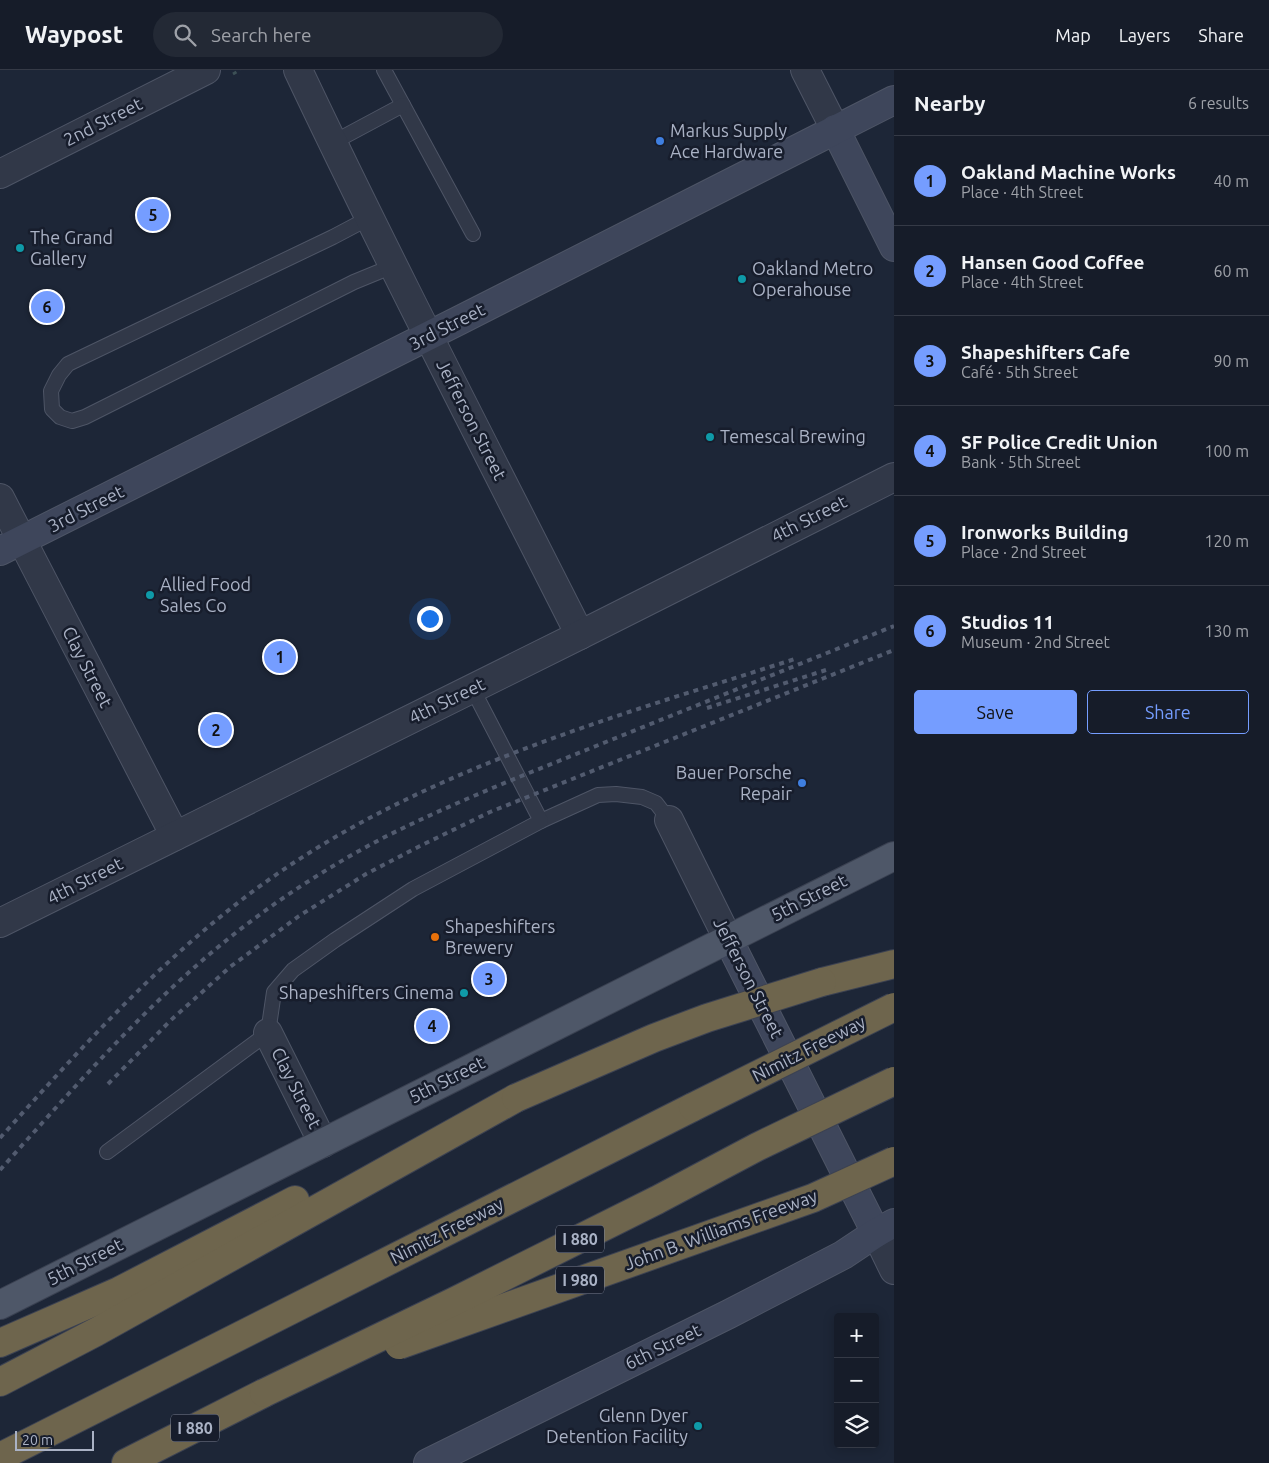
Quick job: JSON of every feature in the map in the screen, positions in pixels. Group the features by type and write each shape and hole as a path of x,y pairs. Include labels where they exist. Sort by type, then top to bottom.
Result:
{"highway":[{"path":"0,1343 119,1291 384,1155 638,1045 708,1018 812,984 894,964"},
{"name":"Nimitz Freeway","path":"0,1456 894,1007"},
{"name":"I 880","path":"126,1463 264,1393 658,1200 757,1147 894,1080"},
{"path":"0,1382 105,1327 516,1098"},
{"name":"John B. Williams Freeway","path":"264,1393 813,1198 894,1161"}],"main road":[{"name":"5th Street","path":"0,1305 894,856"}],"street":[{"name":"2nd Street","path":"0,174 206,70"},
{"name":"Jefferson Street","path":"298,70 369,218 580,635"},
{"path":"806,70 894,247"},
{"name":"3rd Street","path":"11,546 894,100"},
{"name":"4th Street","path":"0,923 894,477"},
{"name":"Clay Street","path":"0,498 11,546 175,836"},
{"name":"Jefferson Street","path":"669,820 728,939 885,1228 894,1270"},
{"name":"Clay Street","path":"268,1033 323,1143"},
{"name":"6th Street","path":"428,1463 729,1314 843,1255 885,1228"}],"lane":[{"path":"384,70 473,234"},
{"path":"332,143 403,105"},
{"path":"369,218 68,364 50,391 52,410 60,417 72,421 85,417 354,282 393,266"},
{"path":"472,688 541,821"},
{"path":"107,1152 268,1033 274,992 293,970 413,889 541,821 598,796 616,794 642,796 656,803 669,820"}],"railway":[{"path":"0,1170 107,1052 193,969 242,928 320,874 381,839 467,799 894,626"},
{"path":"108,1084 171,1020 230,967 299,916 366,874 490,812 894,650"},
{"path":"0,1138 91,1039 153,976 220,917 256,889 318,848 382,812 448,780 517,752 587,726 798,658"},
{"path":"707,708 826,670"}],"place":[{"name":"Markus Supply Ace Hardware","path":"660,141"},
{"name":"Ironworks Building","path":"153,215"},
{"name":"The Grand Gallery","path":"20,248"},
{"name":"Oakland Metro Operahouse","path":"742,279"},
{"name":"Studios 11","path":"47,307"},
{"name":"Temescal Brewing","path":"710,437"},
{"name":"Allied Food Sales Co","path":"150,595"},
{"name":"Oakland Machine Works","path":"280,657"},
{"name":"Hansen Good Coffee","path":"216,730"},
{"name":"Bauer Porsche Repair","path":"802,783"},
{"name":"Shapeshifters Brewery","path":"435,937"},
{"name":"Shapeshifters Cafe","path":"489,979"},
{"name":"Shapeshifters Cinema","path":"464,993"},
{"name":"SF Police Credit Union","path":"432,1026"},
{"name":"Glenn Dyer Detention Facility","path":"698,1426"}]}
